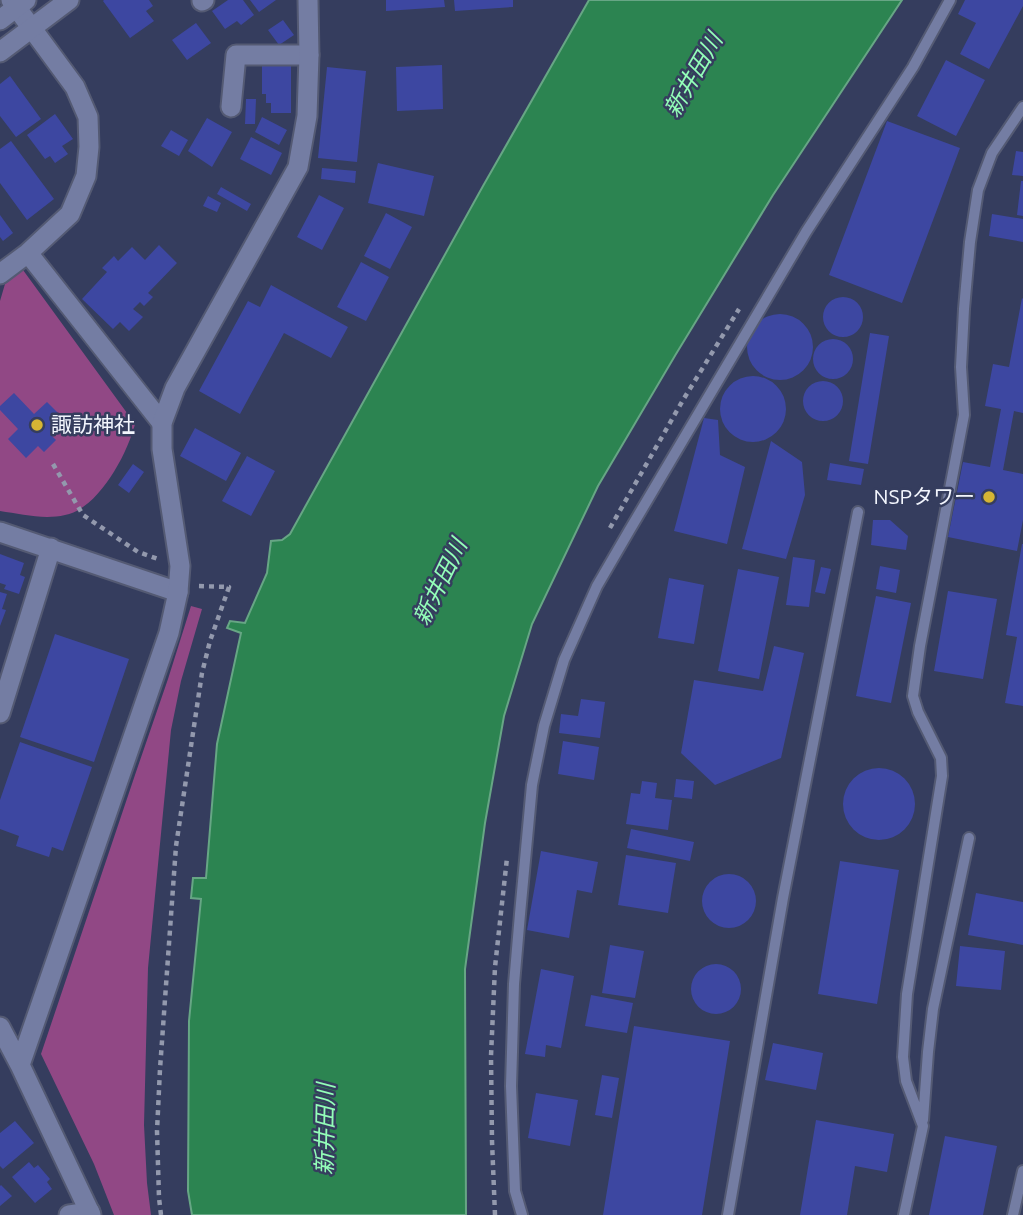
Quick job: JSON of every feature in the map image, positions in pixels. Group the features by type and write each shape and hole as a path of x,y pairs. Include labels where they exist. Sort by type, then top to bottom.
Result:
{"street":[{"path":"0,52 69,0"},
{"path":"20,1065 169,633 179,581 162,449 162,422 175,388 298,167 307,116 308,0"},
{"path":"0,20 18,2 31,28 75,88 88,117 89,147 86,176 70,214 28,253 0,274"},
{"path":"231,107 236,55 309,55"},
{"path":"28,253 162,422"},
{"path":"0,532 179,581"},
{"path":"0,713 51,548"},
{"path":"0,1027 91,1213 69,1215"}],"lane":[{"path":"522,1215 515,1192 511,1086 514,984 532,785 544,726 564,660 597,586 806,232 913,66 950,0"},
{"path":"923,1126 906,1081 903,1057 907,994 942,776 940,758 913,696 964,415 961,367 964,309 978,190 992,153 1023,107"},
{"path":"728,1215 783,898 858,512"},
{"path":"904,1215 923,1126 933,1009 969,838"},
{"path":"1013,1215 1023,1171"}],"path":[{"path":"608,531 683,400 740,308"},
{"path":"53,464 83,515 179,581 207,588 229,587 202,673 176,846 159,1094 161,1215"},
{"path":"495,1215 491,1056 495,967 508,850"}],"shaded area":[{"path":"23,270 135,424 118,465 100,492 77,511 65,515 32,516 0,511 0,301 5,284"},
{"path":"191,606 202,609 181,681 171,730 148,968 144,1125 151,1215 114,1215 94,1164 41,1054"}],"water":[{"name":"新井田川","path":"589,0 902,0 773,195 676,354 598,486 532,624 504,716 485,823 465,969 466,1215 192,1215 188,1191 189,1021 201,899 191,898 193,878 206,878 217,744 241,633 227,628 230,621 245,623 267,573 271,541 282,540 290,534"}],"building":[{"path":"104,0 149,0 153,6 146,11 154,21 130,38"},
{"path":"228,0 243,0 254,15 241,25 237,21 225,29 212,11"},
{"path":"250,0 276,0 259,12"},
{"path":"386,0 444,0 445,7 386,11"},
{"path":"454,0 513,0 513,7 455,11"},
{"path":"965,0 1023,0 1023,6 989,69 960,54 976,23 958,14"},
{"path":"283,20 294,35 279,45 268,30"},
{"path":"196,23 211,43 187,60 172,40"},
{"path":"946,60 985,80 956,136 917,116"},
{"path":"442,65 443,109 397,111 396,67"},
{"path":"262,66 291,66 291,113 271,113 271,103 266,103 266,94 262,94"},
{"path":"327,67 366,71 357,162 318,158"},
{"path":"10,76 41,119 16,137 0,116 0,84"},
{"path":"246,99 256,99 255,124 245,124"},
{"path":"55,114 73,139 62,146 68,154 55,163 50,156 45,159 27,135"},
{"path":"262,117 287,130 279,145 255,132"},
{"path":"207,118 232,132 212,167 188,151"},
{"path":"887,121 960,148 902,303 829,275"},
{"path":"171,130 188,140 179,156 161,146"},
{"path":"251,137 282,153 271,175 240,159"},
{"path":"11,141 54,199 27,220 0,183 0,149"},
{"path":"1016,151 1023,152 1023,176 1012,175"},
{"path":"378,163 434,176 424,216 368,203"},
{"path":"322,168 356,171 355,183 321,179"},
{"path":"1023,181 1023,216 1017,215"},
{"path":"221,187 251,204 247,211 217,194"},
{"path":"319,195 344,208 322,250 297,237"},
{"path":"208,196 221,203 217,212 203,206"},
{"path":"386,213 412,227 390,269 364,256"},
{"path":"992,214 1023,219 1023,242 989,236"},
{"path":"0,215 13,233 3,241 0,237"},
{"path":"159,245 177,263 148,293 153,297 144,306 140,302 133,309 143,317 129,331 120,322 113,329 82,299 107,272 102,268 114,256 118,261 132,247 145,260"},
{"path":"361,262 389,277 366,321 337,307"},
{"path":"271,285 348,327 331,358 284,333 240,414 199,391 248,301 260,307"},
{"path":"843,297 851,298 857,303 862,309 862,325 857,331 851,336 843,337 835,336 829,331 824,325 823,317 824,309 829,303 835,298"},
{"name":"NSPタワー","path":"1022,298 1023,413 1014,411 1003,470 1023,474 1023,520 1017,551 948,537 963,462 990,467 1001,409 985,406 993,364 1009,367"},
{"path":"780,314 793,317 803,324 810,334 813,347 810,360 803,370 793,377 780,380 767,377 757,370 750,360 747,347 750,334 757,324 767,317"},
{"path":"870,333 889,336 868,464 849,461"},
{"path":"833,339 841,340 847,345 852,351 852,367 847,373 841,378 833,379 825,378 819,373 814,367 813,359 814,351 819,345 825,340"},
{"path":"753,376 776,386 786,409 776,432 753,442 730,432 720,409 730,386"},
{"path":"823,381 831,382 837,387 842,393 842,409 837,415 831,420 823,421 815,420 809,415 804,409 803,401 804,393 809,387 815,382"},
{"name":"諏訪神社","path":"14,393 34,414 47,402 65,420 50,434 56,440 44,452 38,446 26,458 8,439 18,429 0,410 0,406"},
{"path":"704,418 718,420 720,455 745,467 727,544 674,531"},
{"path":"195,428 241,453 226,481 180,456"},
{"path":"771,441 802,462 805,495 786,559 742,549"},
{"path":"247,456 275,471 251,516 222,501"},
{"path":"830,463 864,469 861,485 827,480"},
{"path":"133,464 144,472 129,493 118,485"},
{"path":"873,520 890,520 908,536 906,550 871,545"},
{"path":"1022,544 1023,706 1005,703 1017,637 1006,635"},
{"path":"0,554 24,563 20,575 25,577 19,594 4,589 6,585 0,583"},
{"path":"793,557 815,560 809,607 786,605"},
{"path":"880,566 900,570 896,593 876,589"},
{"path":"821,567 831,569 825,594 815,592"},
{"path":"738,569 779,577 759,679 718,671"},
{"path":"669,578 704,585 694,644 658,638"},
{"path":"948,591 997,599 983,679 934,671"},
{"path":"0,592 7,594 2,609 6,610 0,626"},
{"path":"876,596 911,603 891,703 856,696"},
{"path":"55,634 129,659 94,762 20,737"},
{"path":"774,646 804,653 781,758 715,785 681,753 694,680 763,691"},
{"path":"581,699 605,702 600,738 559,733 561,714 578,716"},
{"path":"563,741 599,747 594,780 558,774"},
{"path":"20,742 92,767 63,851 52,847 49,857 16,846 19,836 0,829 0,800"},
{"path":"886,768 905,778 913,790 913,818 905,830 893,838 872,840 853,830 845,818 843,797 853,778 865,770"},
{"path":"676,779 694,781 692,799 674,797"},
{"path":"642,781 657,783 655,798 672,800 668,830 626,824 631,793 640,794"},
{"path":"631,829 694,842 690,861 627,848"},
{"path":"541,851 598,862 592,893 577,890 569,938 527,930"},
{"path":"626,855 676,863 668,913 618,905"},
{"path":"840,861 899,870 877,1004 818,994"},
{"path":"734,874 744,878 752,886 756,901 752,916 744,924 724,928 714,924 706,916 702,896 706,886 714,878"},
{"path":"976,893 1023,902 1023,945 968,935"},
{"path":"610,945 644,951 635,998 602,993"},
{"path":"960,946 1005,951 1001,990 956,986"},
{"path":"716,964 734,971 741,989 734,1007 716,1014 698,1007 691,989 698,971"},
{"path":"541,969 574,976 561,1048 546,1045 545,1057 525,1054"},
{"path":"591,995 633,1003 627,1033 585,1026"},
{"path":"634,1026 730,1041 702,1215 603,1215"},
{"path":"773,1043 823,1053 816,1090 765,1080"},
{"path":"602,1075 619,1078 612,1118 595,1115"},
{"path":"536,1093 578,1100 570,1146 528,1138"},
{"path":"816,1120 894,1134 887,1172 855,1166 847,1215 800,1215"},
{"path":"15,1121 34,1143 3,1169 0,1166 0,1133"},
{"path":"945,1136 997,1146 983,1215 929,1215"},
{"path":"29,1162 34,1168 38,1165 50,1179 47,1182 52,1189 35,1203 12,1177"},
{"path":"0,1186 12,1196 0,1206"}],"place":[{"name":"諏訪神社","path":"37,425"},
{"name":"NSPタワー","path":"989,497"}]}
